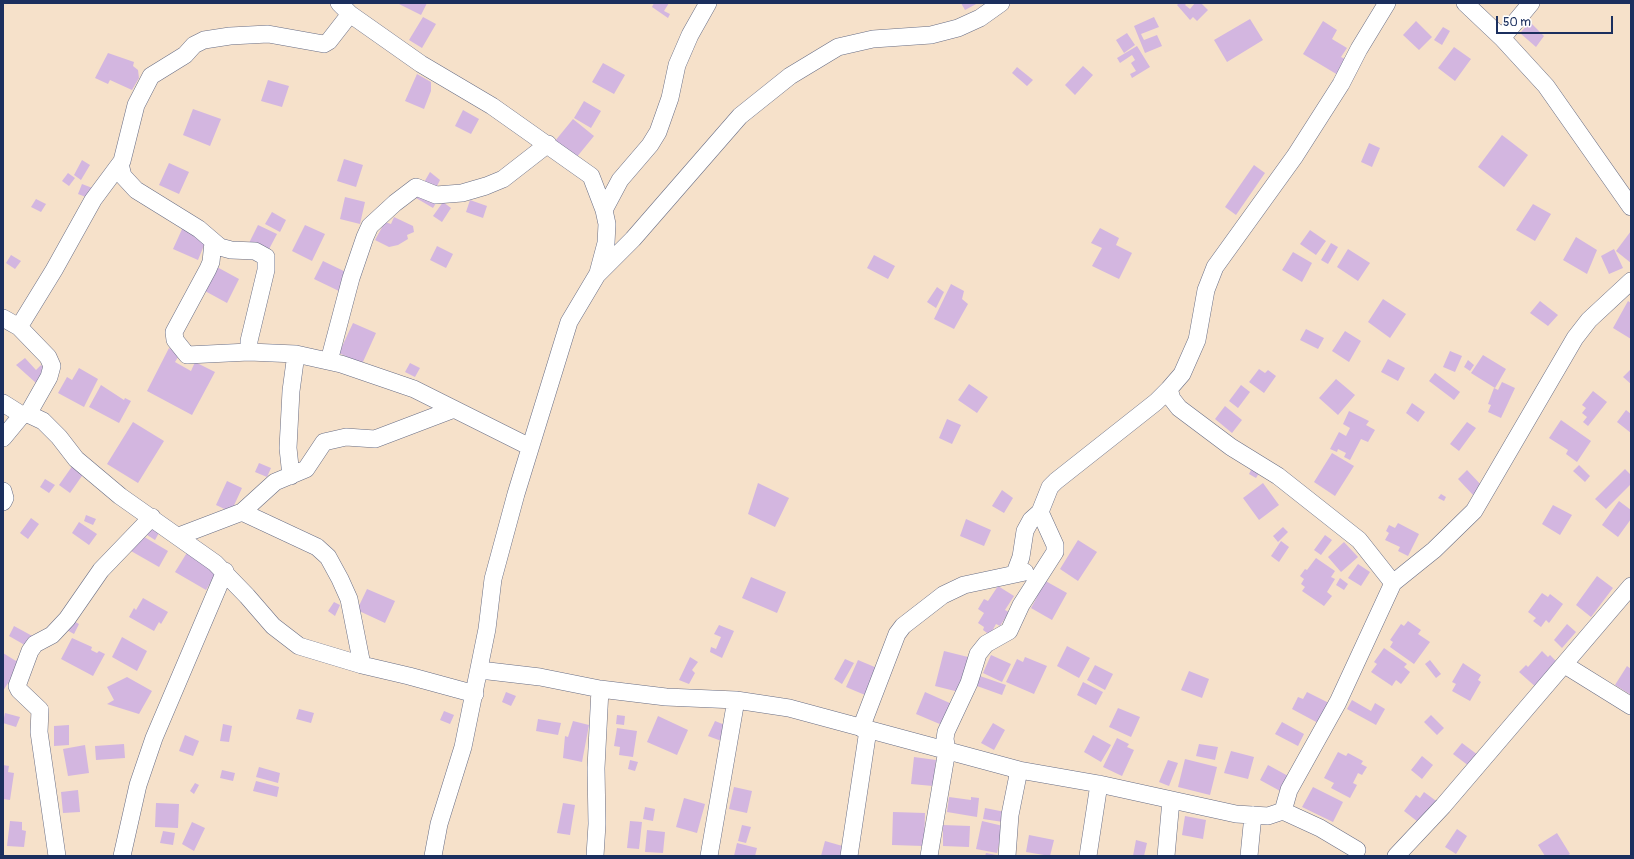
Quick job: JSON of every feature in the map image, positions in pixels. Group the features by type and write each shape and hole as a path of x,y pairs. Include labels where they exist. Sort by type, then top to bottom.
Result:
{"street":[{"path":"604,210 620,180 650,145 658,132 670,98 676,65 690,35 708,3"},
{"path":"433,856 439,824 463,747 475,694 487,629 493,579 530,447 568,322 597,275 632,239 740,116 790,76 838,47 874,39 931,35 958,28 980,18 1001,3"},
{"path":"1015,573 1021,557 1025,531 1032,520 1040,512 1050,487 1056,480 1123,429 1170,390 1182,374 1197,340 1206,290 1215,267 1294,156 1341,84 1387,3"},
{"path":"1465,3 1502,38 1546,86 1631,208"},
{"path":"1502,38 1532,3"},
{"path":"18,327 54,270 93,200 120,164 124,156 136,105 147,82 154,73 184,55 194,45 204,40 250,34 268,34 324,44 329,41 344,9 421,64 492,106 548,144 591,176 604,210 607,224 606,243 597,275"},
{"path":"329,362 351,278 370,226 395,203 416,187 436,195 462,193 486,186 503,179 548,144"},
{"path":"120,164 123,176 128,183 199,229 212,242 231,250 255,251 266,257 266,270 249,341 249,352"},
{"path":"212,242 212,262 177,325 174,336 184,353 191,356 249,352 296,354 329,362 414,389 530,447"},
{"path":"1283,811 1289,790 1338,702 1393,583 1434,550 1474,511 1575,338 1589,320 1631,281"},
{"path":"3,318 18,327 48,358 52,366 49,378 25,415 3,438"},
{"path":"291,476 288,448 290,391 296,354"},
{"path":"1170,390 1172,399 1179,408 1231,446 1278,476 1359,540 1393,583"},
{"path":"3,403 25,415 46,423 76,459 120,496 179,536 225,571 273,626 299,646 362,665 475,694"},
{"path":"179,536 242,512 267,487 306,469 321,444 328,440 346,437 375,439 454,409"},
{"path":"3,491 5,498 3,502"},
{"path":"242,512 316,547 328,557 349,599 362,665"},
{"path":"929,856 947,750 945,739 946,732 970,683 978,654 986,644 1009,631 1021,605 1056,548 1040,512"},
{"path":"57,856 39,732 40,710 19,690 17,686 30,651 35,644 52,635 67,619 101,570 152,517"},
{"path":"849,856 865,729 897,634 903,626 944,595 964,585 1015,573 1043,570"},
{"path":"122,856 138,785 154,738 225,571"},
{"path":"1396,856 1443,806 1631,586"},
{"path":"1565,665 1631,706"},
{"path":"480,670 540,677 600,689 666,697 736,700 789,708 1019,770 1099,784 1236,814 1268,816 1283,811 1320,828 1361,853"},
{"path":"595,856 597,824 596,768 600,689"},
{"path":"709,856 736,700"},
{"path":"1007,856 1010,814 1019,770"},
{"path":"1088,856 1099,784"},
{"path":"1166,856 1171,800"},
{"path":"1249,856 1253,815"},
{"path":"1339,856 1346,851 1361,853"}],"building":[{"path":"397,3 427,3 421,15"},
{"path":"654,3 669,3 664,11 670,14 668,18 652,7"},
{"path":"961,3 978,3 965,10"},
{"path":"1179,3 1187,3 1185,5 1190,9 1195,3 1201,3 1208,10 1197,21 1193,17 1190,20 1177,5"},
{"path":"423,17 436,24 422,48 409,40"},
{"path":"1154,17 1159,27 1141,34 1144,40 1157,35 1162,46 1145,53 1134,26"},
{"path":"1250,19 1263,40 1227,62 1214,40"},
{"path":"1323,21 1337,30 1332,39 1347,48 1341,57 1347,60 1338,75 1303,54"},
{"path":"1416,21 1432,37 1419,50 1403,35"},
{"path":"1530,22 1544,36 1536,47 1520,33"},
{"path":"1443,27 1450,31 1442,45 1434,40"},
{"path":"1127,33 1135,45 1124,53 1116,40"},
{"path":"1137,46 1150,67 1132,78 1130,74 1136,71 1131,63 1135,60 1132,55 1120,63 1117,58"},
{"path":"1454,47 1471,59 1455,81 1438,68"},
{"path":"108,53 134,62 133,66 138,70 139,78 132,90 110,80 108,84 95,78"},
{"path":"603,63 625,75 614,94 592,82"},
{"path":"1083,66 1093,75 1075,95 1065,85"},
{"path":"1017,67 1033,80 1027,86 1012,73"},
{"path":"417,74 431,82 431,91 424,109 405,101"},
{"path":"268,80 289,86 282,107 261,101"},
{"path":"584,101 601,111 591,128 574,118"},
{"path":"193,109 221,119 210,146 183,135"},
{"path":"463,110 479,119 471,134 455,126"},
{"path":"573,119 594,136 576,158 555,141"},
{"path":"1502,135 1528,155 1504,187 1478,167"},
{"path":"1369,143 1380,148 1372,167 1361,162"},
{"path":"344,159 363,165 356,187 337,181"},
{"path":"82,160 90,165 81,180 74,175"},
{"path":"169,163 189,172 179,194 159,185"},
{"path":"1254,165 1265,173 1236,215 1225,207"},
{"path":"430,172 440,180 435,190 423,184"},
{"path":"68,173 75,178 69,186 62,181"},
{"path":"82,184 95,189 91,199 78,194"},
{"path":"420,189 439,198 433,208 416,198"},
{"path":"345,197 365,202 360,224 340,219"},
{"path":"36,199 46,204 41,212 31,207"},
{"path":"470,200 487,206 483,218 466,212"},
{"path":"443,202 451,208 442,222 433,216"},
{"path":"1533,204 1551,214 1535,241 1516,230"},
{"path":"272,212 286,220 280,232 265,224"},
{"path":"394,217 413,226 414,232 407,235 408,239 398,245 389,247 375,240 385,222 391,224"},
{"path":"258,225 277,234 267,253 249,243"},
{"path":"305,225 325,234 312,261 292,251"},
{"path":"183,227 207,238 198,260 173,249"},
{"path":"1100,228 1119,238 1116,245 1132,253 1119,279 1092,266 1102,248 1091,243"},
{"path":"1310,230 1326,241 1316,255 1300,244"},
{"path":"1631,231 1631,263 1616,251"},
{"path":"1576,237 1597,250 1587,274 1563,260"},
{"path":"1331,243 1338,247 1328,264 1321,260"},
{"path":"437,246 453,254 446,268 430,260"},
{"path":"1348,249 1370,263 1358,281 1337,267"},
{"path":"1614,249 1623,268 1609,274 1601,256"},
{"path":"1293,252 1312,263 1302,282 1282,270"},
{"path":"11,255 21,261 15,269 6,263"},
{"path":"874,255 895,266 888,279 867,268"},
{"path":"323,261 350,274 341,292 314,279"},
{"path":"217,267 239,279 227,303 205,291"},
{"path":"951,284 964,291 962,299 968,304 954,329 934,319"},
{"path":"937,287 944,292 936,308 927,302"},
{"path":"1383,299 1406,314 1390,338 1368,322"},
{"path":"1540,301 1558,315 1548,326 1530,313"},
{"path":"1628,301 1631,303 1631,339 1613,328"},
{"path":"353,323 376,333 362,364 339,353"},
{"path":"1306,329 1324,338 1318,349 1300,340"},
{"path":"1345,331 1361,341 1349,362 1332,351"},
{"path":"169,348 180,354 175,362 191,371 195,362 215,372 192,415 147,391"},
{"path":"1450,351 1462,356 1455,372 1443,367"},
{"path":"1483,355 1506,369 1495,388 1471,373"},
{"path":"25,358 36,370 41,365 47,371 36,383 16,365"},
{"path":"1388,359 1405,368 1398,381 1381,372"},
{"path":"1468,360 1474,365 1470,371 1464,367"},
{"path":"410,363 420,368 415,377 405,372"},
{"path":"79,368 98,379 84,407 58,393 67,377 72,380"},
{"path":"1259,369 1265,373 1268,370 1276,376 1264,393 1249,382"},
{"path":"1631,369 1631,384 1623,377"},
{"path":"1435,373 1460,392 1454,400 1429,381"},
{"path":"1336,379 1355,395 1338,415 1319,398"},
{"path":"1502,382 1515,388 1501,418 1488,412 1491,405 1488,404 1494,388 1498,390"},
{"path":"969,384 988,397 977,413 958,400"},
{"path":"101,385 124,400 125,398 131,401 119,423 89,407"},
{"path":"1241,385 1250,392 1238,408 1229,401"},
{"path":"1593,391 1607,402 1588,426 1583,422 1587,417 1582,413 1586,408 1582,405"},
{"path":"1412,403 1425,412 1418,422 1406,413"},
{"path":"1225,406 1242,420 1232,433 1215,419"},
{"path":"1626,410 1631,414 1631,433 1617,422"},
{"path":"1349,411 1369,421 1366,425 1375,430 1368,442 1361,439 1350,460 1344,457 1346,453 1338,449 1337,452 1330,449 1339,432 1346,436 1350,428 1343,424"},
{"path":"947,419 961,425 952,444 939,438"},
{"path":"1561,420 1591,441 1577,462 1566,454 1568,450 1549,438"},
{"path":"133,422 164,441 138,483 107,464"},
{"path":"1467,422 1476,428 1459,451 1450,444"},
{"path":"1332,453 1354,466 1335,496 1314,482"},
{"path":"259,463 271,468 267,477 255,472"},
{"path":"73,465 84,473 70,493 59,485"},
{"path":"1579,465 1590,476 1585,482 1573,471"},
{"path":"1253,466 1261,470 1256,478 1249,474"},
{"path":"1625,469 1631,475 1631,484 1606,509 1595,499"},
{"path":"1467,470 1483,487 1474,496 1458,479"},
{"path":"45,479 55,485 49,493 40,487"},
{"path":"227,481 242,488 231,512 216,505"},
{"path":"758,483 789,498 775,527 748,514"},
{"path":"1263,483 1279,505 1259,520 1243,498"},
{"path":"1002,490 1013,498 1004,513 992,506"},
{"path":"1441,494 1446,497 1444,501 1438,498"},
{"path":"1619,501 1631,510 1631,519 1618,537 1602,525"},
{"path":"1553,505 1572,515 1560,535 1542,524"},
{"path":"86,515 96,519 93,525 84,521"},
{"path":"31,518 39,524 28,539 20,533"},
{"path":"966,519 991,530 984,546 960,536"},
{"path":"79,522 97,534 89,545 72,533"},
{"path":"1398,523 1419,534 1408,556 1398,551 1400,547 1385,540 1389,533 1386,531 1389,525 1395,528"},
{"path":"150,524 160,531 155,540 144,533"},
{"path":"1283,527 1288,532 1278,542 1273,536"},
{"path":"141,535 168,551 159,567 131,551"},
{"path":"1325,535 1332,540 1321,555 1314,550"},
{"path":"1078,540 1097,552 1078,581 1060,569"},
{"path":"1281,541 1289,547 1279,562 1271,556"},
{"path":"1344,542 1358,557 1341,572 1328,557"},
{"path":"188,551 219,569 206,590 175,572"},
{"path":"1316,558 1335,571 1331,577 1335,579 1327,592 1332,596 1324,606 1302,591 1305,587 1301,584 1304,579 1300,576 1305,569 1307,570"},
{"path":"1358,564 1370,572 1361,586 1348,578"},
{"path":"1597,576 1613,588 1591,617 1576,605"},
{"path":"751,577 786,592 777,613 742,598"},
{"path":"1340,578 1348,584 1344,590 1336,585"},
{"path":"1042,579 1067,593 1052,620 1031,608 1037,597 1033,594"},
{"path":"998,586 1014,596 1005,610 1009,612 1000,626 996,624 990,635 983,630 984,627 978,623 984,613 978,609 984,599 988,601"},
{"path":"367,589 395,601 385,623 357,610"},
{"path":"1542,593 1548,597 1550,594 1563,604 1549,623 1546,620 1541,627 1533,621 1536,618 1528,612"},
{"path":"143,598 168,612 161,624 159,622 154,631 129,617 134,608 136,610"},
{"path":"334,602 340,605 335,616 328,611"},
{"path":"70,619 79,624 74,634 65,629"},
{"path":"1408,621 1421,630 1418,634 1430,642 1414,664 1390,647 1393,642 1390,640 1401,624 1404,626"},
{"path":"1567,624 1576,632 1562,648 1554,640"},
{"path":"719,625 734,631 722,658 710,652 711,647 716,649 721,637 714,634"},
{"path":"14,626 36,638 30,648 9,636"},
{"path":"122,637 147,651 137,671 112,657"},
{"path":"72,638 92,647 91,650 97,653 99,651 105,654 93,676 61,659"},
{"path":"1067,646 1090,658 1079,678 1057,666"},
{"path":"1384,648 1407,664 1404,667 1410,672 1401,684 1396,680 1392,686 1371,672 1377,664 1374,662"},
{"path":"944,651 968,657 959,692 935,686"},
{"path":"1542,651 1548,657 1550,655 1560,665 1538,689 1519,672 1526,665 1528,667"},
{"path":"3,653 16,661 18,658 25,663 11,685 8,683 3,691"},
{"path":"991,655 1011,664 1002,682 983,673"},
{"path":"690,657 698,662 692,670 695,673 689,684 679,680"},
{"path":"1025,657 1047,666 1034,694 1006,682 1017,659 1023,662"},
{"path":"845,659 854,663 842,684 834,679"},
{"path":"858,660 877,668 865,695 846,687"},
{"path":"1430,660 1441,674 1436,678 1425,664"},
{"path":"1463,663 1481,675 1478,680 1481,682 1470,701 1452,691 1456,684 1452,682"},
{"path":"1095,665 1113,674 1105,690 1087,680"},
{"path":"1627,666 1631,669 1631,695 1615,685"},
{"path":"1189,671 1209,679 1202,698 1181,690"},
{"path":"980,676 1006,685 1002,695 977,686"},
{"path":"127,677 152,691 139,714 107,704 114,700 107,687"},
{"path":"1083,682 1103,692 1096,705 1077,695"},
{"path":"506,692 516,696 511,706 502,702"},
{"path":"925,692 952,704 942,725 916,714"},
{"path":"1307,692 1331,704 1320,724 1292,709 1298,697 1303,699"},
{"path":"1352,700 1371,711 1375,703 1385,709 1376,725 1347,709"},
{"path":"1118,708 1140,717 1131,737 1109,727"},
{"path":"299,709 314,713 311,723 296,719"},
{"path":"444,711 454,715 450,724 440,720"},
{"path":"5,713 20,717 16,727 3,723"},
{"path":"617,715 625,716 624,725 616,724"},
{"path":"1431,715 1444,728 1437,735 1424,722"},
{"path":"658,716 688,730 677,755 647,742"},
{"path":"538,719 561,723 558,735 536,731"},
{"path":"573,721 589,725 582,762 563,758 565,736 568,737"},
{"path":"715,721 730,727 724,742 708,736"},
{"path":"1282,722 1304,734 1298,746 1275,734"},
{"path":"993,723 1005,730 994,750 981,743"},
{"path":"223,724 232,726 229,742 220,741"},
{"path":"69,725 69,745 54,746 54,726"},
{"path":"617,728 637,731 633,757 619,755 620,747 614,746"},
{"path":"185,735 199,741 193,756 179,751"},
{"path":"1093,735 1111,745 1101,762 1084,752"},
{"path":"1117,738 1129,744 1127,747 1134,750 1122,776 1103,767"},
{"path":"1462,743 1478,755 1469,766 1453,754"},
{"path":"124,744 125,758 96,760 95,746"},
{"path":"1199,744 1218,747 1215,760 1196,756"},
{"path":"85,745 89,773 68,776 63,749"},
{"path":"1231,751 1254,757 1248,779 1224,773"},
{"path":"1338,752 1346,756 1348,753 1363,761 1361,764 1367,767 1362,775 1358,773 1353,783 1357,785 1350,798 1331,788 1334,783 1324,778"},
{"path":"1422,756 1433,765 1422,779 1411,770"},
{"path":"914,757 936,760 933,786 911,784"},
{"path":"1185,759 1217,767 1210,795 1178,787"},
{"path":"630,760 638,762 635,771 628,769"},
{"path":"1168,760 1178,763 1169,786 1159,782"},
{"path":"3,765 9,766 8,772 14,773 10,800 3,799"},
{"path":"1268,765 1290,777 1282,792 1260,780"},
{"path":"259,767 280,773 278,783 256,777"},
{"path":"222,770 235,773 233,781 220,778"},
{"path":"256,781 279,787 277,797 253,791"},
{"path":"195,783 199,785 194,794 190,791"},
{"path":"734,787 752,791 747,813 729,809"},
{"path":"1313,787 1343,802 1333,822 1302,807"},
{"path":"78,790 80,812 63,813 61,792"},
{"path":"1424,792 1439,803 1422,825 1404,811 1416,795 1420,798"},
{"path":"949,797 971,800 971,797 979,798 977,817 947,812"},
{"path":"684,798 705,804 697,833 676,827"},
{"path":"156,803 179,804 178,828 155,827"},
{"path":"563,803 575,805 570,835 557,833"},
{"path":"645,807 655,809 653,821 643,819"},
{"path":"985,808 1005,812 1003,822 983,819"},
{"path":"893,812 925,813 924,846 892,845"},
{"path":"1185,816 1206,820 1203,839 1182,835"},
{"path":"10,821 22,822 22,830 26,831 24,847 7,846"},
{"path":"630,821 642,822 639,849 627,848"},
{"path":"982,821 1003,826 997,853 976,849"},
{"path":"192,822 205,828 194,851 182,844"},
{"path":"742,825 751,827 746,843 738,841"},
{"path":"943,825 970,826 969,847 943,846"},
{"path":"1457,829 1467,836 1456,854 1445,847"},
{"path":"647,830 665,832 663,853 645,852"},
{"path":"163,831 175,833 173,845 160,843"},
{"path":"1557,833 1570,854 1567,856 1545,856 1538,845"},
{"path":"1029,835 1054,840 1050,856 1026,852"},
{"path":"1136,840 1147,843 1144,856 1133,856"},
{"path":"825,841 846,847 844,856 821,856"},
{"path":"737,843 757,848 755,856 734,856"},
{"path":"986,853 996,855 996,856 985,856"}]}
